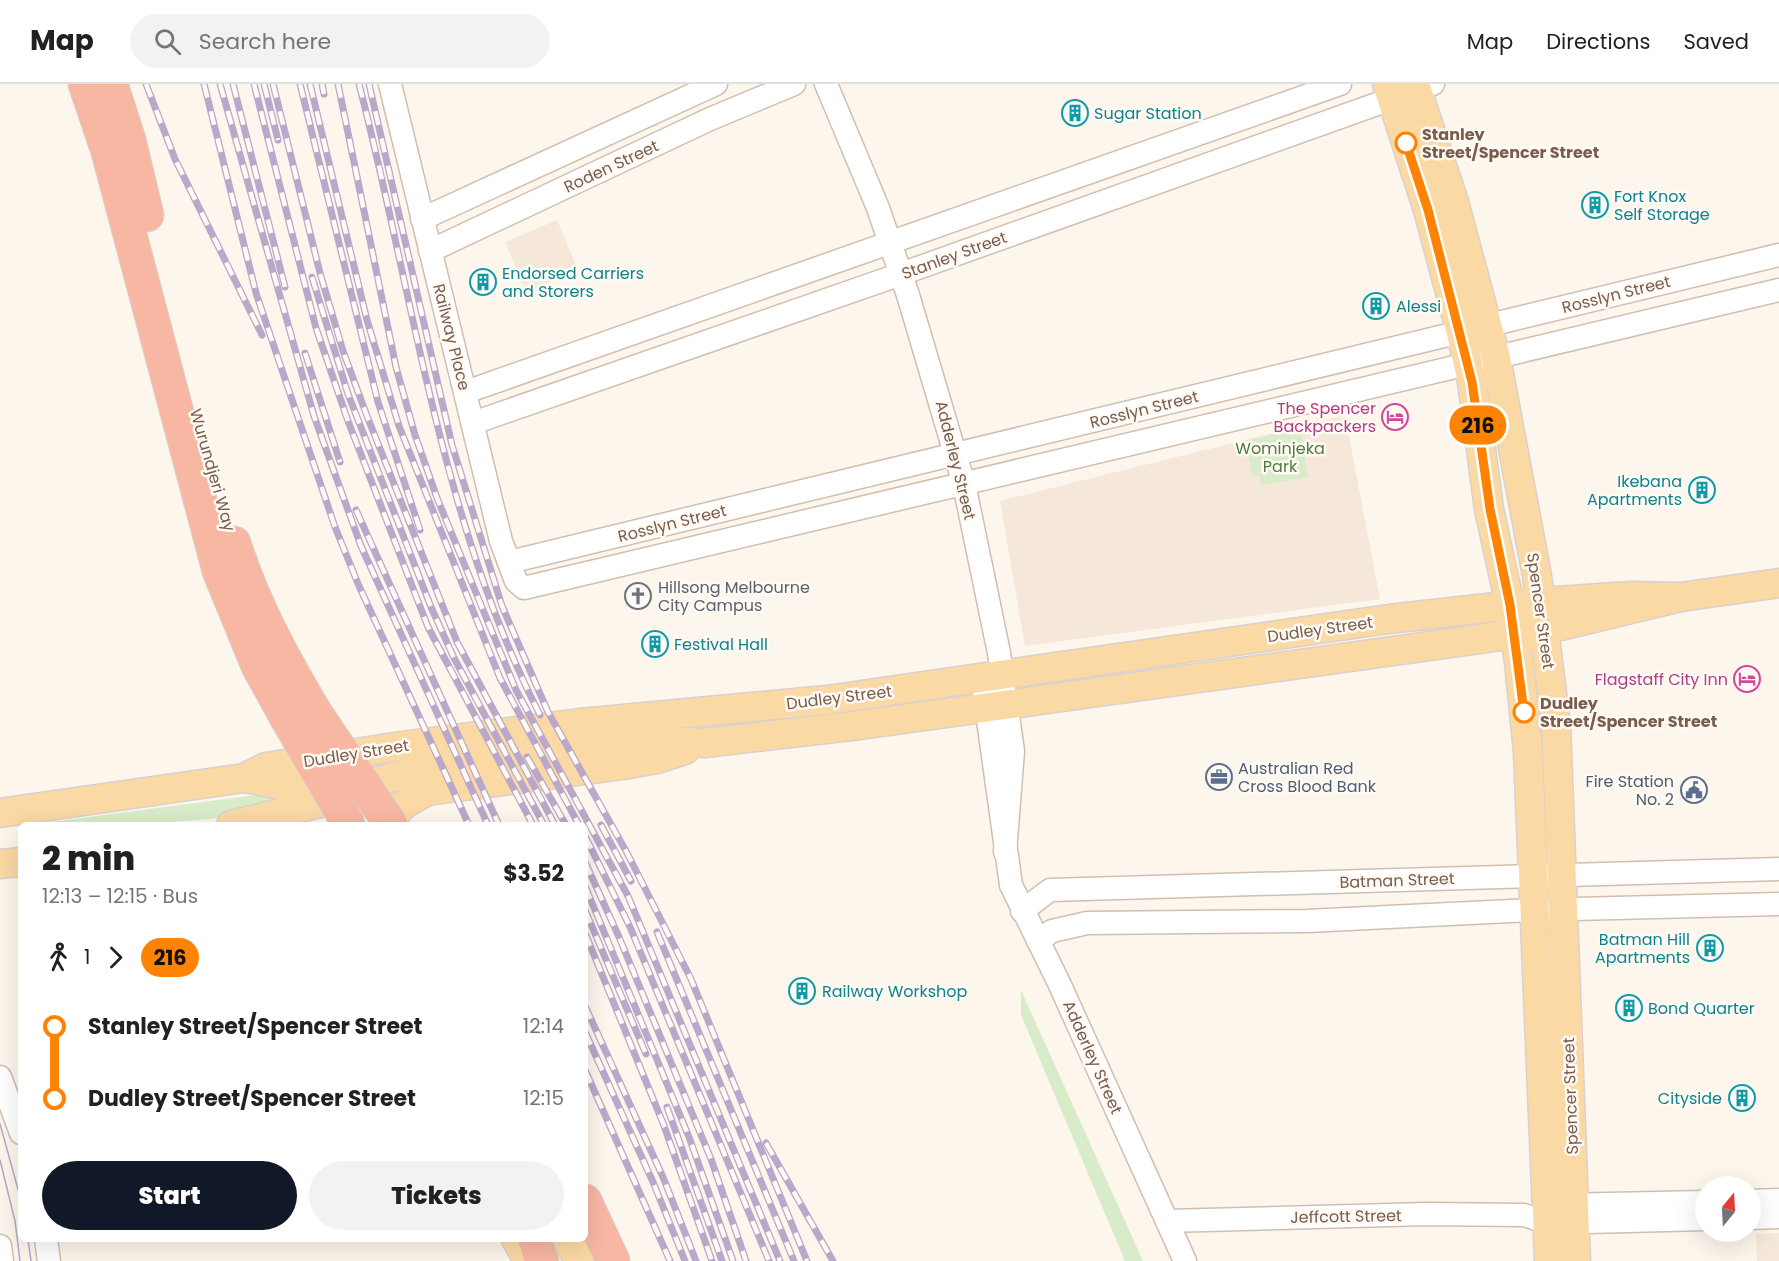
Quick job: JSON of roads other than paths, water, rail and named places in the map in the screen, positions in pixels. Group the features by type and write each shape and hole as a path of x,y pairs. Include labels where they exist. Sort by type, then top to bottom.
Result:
{"highway":[{"name":"Wurundjeri Way","path":"86,84 108,152 219,570 258,666 338,817"},
{"name":"Wurundjeri Way","path":"111,84 129,140 216,488 242,567 284,659 315,712 388,822"},
{"path":"588,1207 613,1261"},
{"path":"536,1242 542,1261"}],"main road":[{"name":"Spencer Street","path":"1409,88 1441,206 1488,326 1496,358 1540,602 1556,724 1567,983 1554,1214 1549,1261"},
{"name":"Spencer Street","path":"1441,206 1490,509 1515,634 1526,728 1536,984 1554,1214 1576,1261"},
{"path":"1490,509 1522,501"},
{"name":"Dudley Street","path":"275,822 338,817 377,781 410,773 573,746 641,740 704,743 997,706 1544,630 1681,597 1779,583"},
{"name":"Dudley Street","path":"0,813 244,778 266,767 369,750 579,723 827,700 1389,619 1510,605 1611,597 1681,597"},
{"path":"1526,728 1556,724"},
{"path":"392,822 407,801 427,791 657,759 704,743"},
{"path":"338,817 343,780 369,750"},
{"path":"244,778 315,792 338,817"},
{"path":"0,864 18,862"},
{"path":"1536,984 1567,983"},
{"path":"518,1242 528,1261"},
{"path":"569,1242 579,1261"}],"street":[{"name":"Railway Place","path":"390,84 473,423 509,562 520,586"},
{"name":"Roden Street","path":"422,219 716,84"},
{"name":"Roden Street","path":"430,251 710,119 794,84"},
{"name":"Adderley Street","path":"809,84 882,244"},
{"name":"Adderley Street","path":"826,84 894,277 949,456 956,486 997,706 1013,751 1005,852 1008,876 1022,911 1059,982 1185,1261"},
{"name":"Stanley Street","path":"466,392 1340,84"},
{"name":"Stanley Street","path":"473,423 894,277 1409,88"},
{"name":"Rosslyn Street","path":"509,562 1779,255"},
{"name":"Rosslyn Street","path":"520,586 526,589 1779,290"},
{"name":"Batman Street","path":"1022,911 1050,890 1779,868"},
{"path":"1716,870 1718,905"},
{"path":"1494,877 1495,912"},
{"path":"1436,879 1438,914"},
{"path":"1361,881 1363,918"},
{"path":"1038,941 1052,931 1087,924 1363,918 1533,910 1779,904"},
{"path":"0,1077 18,1125"},
{"path":"1761,1201 1779,1200"},
{"name":"Jeffcott Street","path":"1554,1214 1695,1203"},
{"name":"Jeffcott Street","path":"1167,1221 1368,1215 1554,1214 1695,1219"},
{"path":"1761,1218 1779,1217"},
{"path":"46,1242 49,1261"},
{"path":"0,1245 2,1261"}],"tram line":[{"path":"0,1124 18,1189"},
{"path":"0,1160 15,1221 20,1261"},
{"path":"28,1242 31,1261"}],"railway":[{"path":"146,84 175,159 262,335"},
{"path":"204,84 256,293 335,527 359,586 468,822"},
{"path":"220,84 314,416 361,546 487,822"},
{"path":"233,84 285,287"},
{"path":"254,84 316,328 348,421 428,627 531,822"},
{"path":"264,84 278,140"},
{"path":"273,84 320,273 343,351 367,416 457,642 553,822"},
{"path":"300,84 378,402 420,530"},
{"path":"310,84 367,320 399,426 500,678 577,822"},
{"path":"322,84 324,94"},
{"path":"338,84 396,367 415,435 437,498 516,690 588,822"},
{"path":"359,84 432,405 453,484 477,563 505,640 540,715"},
{"path":"369,84 452,445 502,606 548,712 626,851 691,979 807,1261"},
{"path":"312,277 348,394 431,607 454,658 542,822"},
{"path":"305,353 340,462"},
{"path":"356,510 498,822"},
{"path":"527,757 564,822"},
{"path":"588,822 628,896 780,1261"},
{"path":"601,825 631,881"},
{"path":"588,842 630,927 769,1261"},
{"path":"588,869 619,937 711,1159 746,1261"},
{"path":"588,893 689,1137 733,1261"},
{"path":"588,917 646,1054"},
{"path":"657,932 794,1261"},
{"path":"588,940 663,1123 712,1261"},
{"path":"588,1013 663,1177 696,1261"},
{"path":"588,1039 653,1182 685,1261"},
{"path":"588,1077 670,1261"},
{"path":"667,1107 722,1261"},
{"path":"766,1143 833,1261"}],"place":[{"name":"Sugar Station","path":"1075,113"},
{"name":"Stanley Street/Spencer Street","path":"1406,143"},
{"name":"Fort Knox Self Storage","path":"1595,205"},
{"name":"Endorsed Carriers and Storers","path":"483,282"},
{"name":"Alessi","path":"1376,306"},
{"name":"The Spencer Backpackers","path":"1395,417"},
{"name":"Ikebana Apartments","path":"1702,490"},
{"name":"Hillsong Melbourne City Campus","path":"638,596"},
{"name":"Festival Hall","path":"655,644"},
{"name":"Flagstaff City Inn","path":"1747,679"},
{"name":"Dudley Street/Spencer Street","path":"1524,712"},
{"name":"Australian Red Cross Blood Bank","path":"1219,777"},
{"name":"Fire Station No. 2","path":"1694,790"},
{"name":"Batman Hill Apartments","path":"1710,948"},
{"name":"Railway Workshop","path":"802,991"},
{"name":"Bond Quarter","path":"1629,1008"},
{"name":"Cityside","path":"1742,1098"}],"park label":[{"name":"Wominjeka Park","path":"1280,457"}]}
